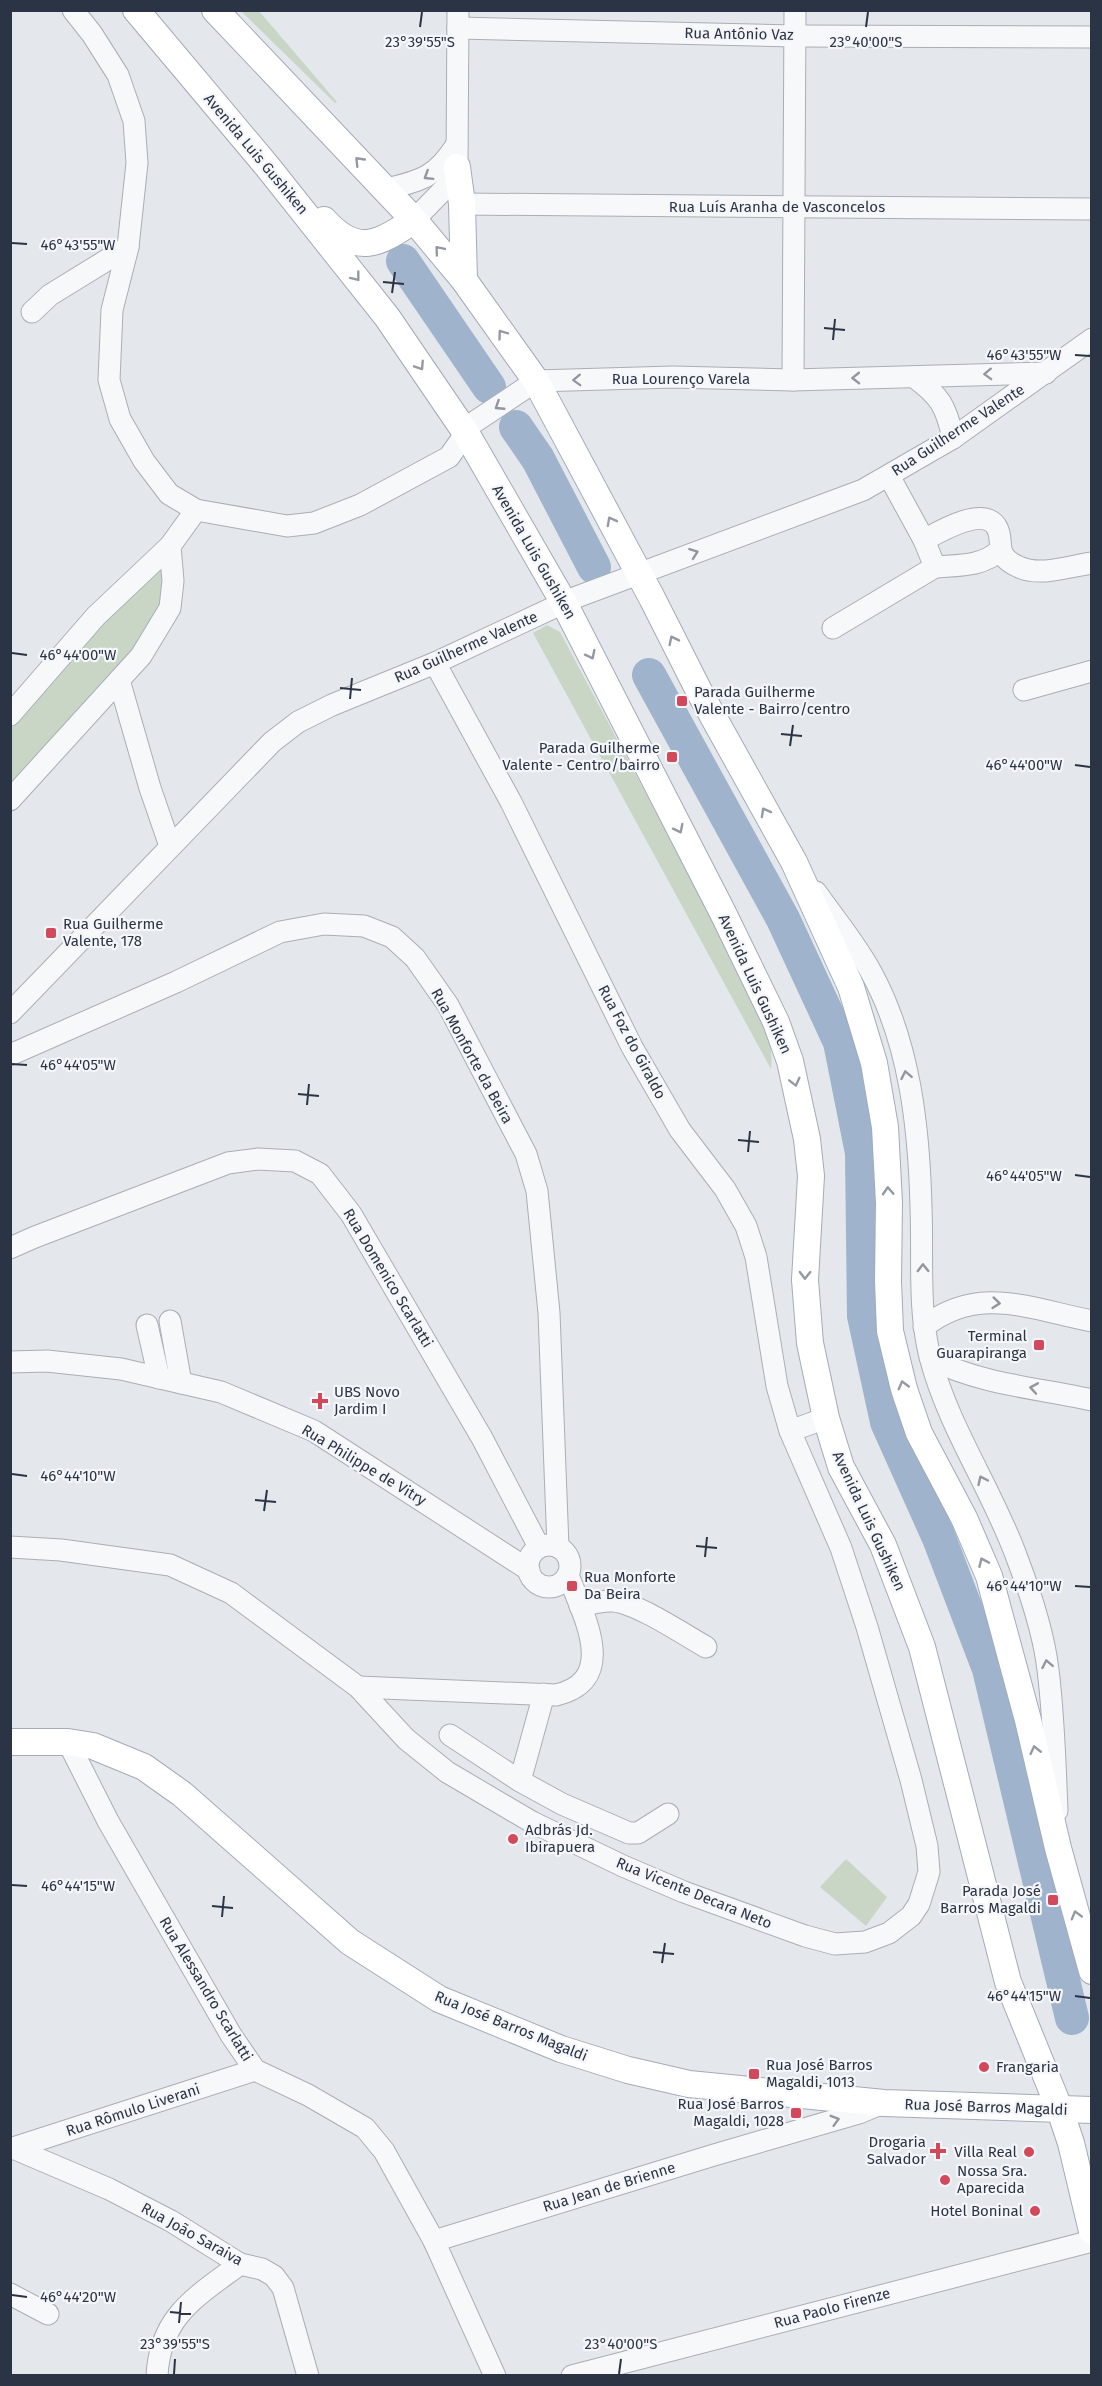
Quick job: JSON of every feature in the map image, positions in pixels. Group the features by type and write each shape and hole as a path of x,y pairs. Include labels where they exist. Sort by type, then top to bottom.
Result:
{"main road":[{"name":"Avenida Luis Gushiken","path":"136,10 267,166 387,317 466,433 564,603 723,913 776,1022 790,1061 807,1138 811,1176 805,1280 810,1343 826,1418 842,1467 883,1545 922,1647 1008,1982 1060,2110 1071,2143 1092,2231"},
{"path":"215,10 414,220 464,280 536,381 639,573 693,681 794,862 851,987 874,1063 885,1127 889,1203 890,1331 904,1389 920,1433 964,1518 989,1576 1028,1720 1058,1848 1092,1971"},
{"path":"457,155 462,204 464,280"},
{"path":"267,166 286,179 329,226 343,238 356,243 369,244 380,241 414,220"},
{"name":"Rua José Barros Magaldi","path":"10,1742 68,1742 93,1746 144,1767 182,1794 350,1942 439,1999 561,2049 628,2070 689,2085 884,2103 1092,2110"}],"street":[{"path":"73,10 92,34 118,75 134,121 137,163 128,247 112,310 109,380 120,419 144,461 169,494 196,510 287,526 314,523 360,505 449,457 473,423 536,381"},
{"path":"793,380 795,10"},
{"path":"414,220 450,183 457,155 458,19"},
{"name":"Rua Antônio Vaz","path":"458,19 794,36 1092,37"},
{"path":"386,189 418,182 457,155"},
{"name":"Rua Luís Aranha de Vasconcelos","path":"462,204 1092,209"},
{"path":"32,312 50,295 128,247"},
{"name":"Rua Guilherme Valente","path":"10,1013 272,742 298,722 435,663 564,603 863,490 953,438 1092,339"},
{"name":"Rua Lourenço Varela","path":"536,381 673,377 793,380 1046,373"},
{"path":"914,377 940,399 947,412 953,438"},
{"path":"888,476 924,540 935,567"},
{"path":"10,715 96,616 170,546 196,510"},
{"path":"924,540 955,524 978,519 988,520 996,526 1000,550 1008,560 1019,567 1032,572 1092,563"},
{"path":"10,800 141,656 170,608 173,580 170,546"},
{"path":"833,628 935,567 982,562 1000,550"},
{"name":"Rua Foz do Giraldo","path":"435,663 511,802 632,1047 680,1130 725,1189 746,1226 756,1257 777,1386 790,1431"},
{"path":"1024,690 1092,671"},
{"path":"119,680 150,788 170,846"},
{"path":"794,862 863,959 872,974 898,1034 914,1113 921,1190 924,1327 942,1396 955,1430 1017,1557 1036,1619 1048,1668 1055,1741 1058,1848"},
{"name":"Rua Monforte da Beira","path":"10,1055 176,982 280,932 324,924 364,926 392,937 415,958 448,1005 526,1154 537,1191 549,1313 556,1488 549,1546"},
{"name":"Rua Domenico Scarlatti","path":"10,1248 35,1236 228,1162 258,1159 295,1161 320,1174 351,1214 482,1438 524,1516 549,1546"},
{"path":"924,1327 940,1314 963,1305 981,1302 1002,1303 1092,1321"},
{"path":"170,1321 181,1383"},
{"path":"147,1325 159,1377"},
{"path":"931,1359 954,1371 975,1377 1092,1400"},
{"name":"Rua Philippe de Vitry","path":"10,1362 47,1361 121,1369 221,1392 314,1431 529,1570"},
{"path":"790,1431 826,1418"},
{"name":"Rua Vicente Decara Neto","path":"10,1548 61,1550 170,1565 231,1593 358,1687 406,1739 447,1772 532,1821 623,1866 694,1896 805,1936 835,1944 865,1942 889,1933 911,1916 919,1904 929,1872 927,1846 908,1769 844,1559 790,1431"},
{"path":"549,1546 567,1554 570,1564 560,1581 542,1586 533,1580 529,1570 529,1561 532,1553 549,1546"},
{"path":"358,1687 556,1695 572,1691 583,1683 591,1667 593,1645 580,1606 560,1581"},
{"path":"560,1581 590,1633"},
{"path":"580,1606 603,1601 616,1601 632,1606 706,1647"},
{"path":"520,1781 544,1694"},
{"path":"450,1735 520,1781 562,1804 629,1833 638,1833 668,1814"},
{"name":"Rua Alessandro Scarlatti","path":"68,1742 108,1821 231,2035 255,2070 308,2095 365,2128 384,2151 434,2241 495,2376"},
{"name":"Rua Rômulo Liverani","path":"12,2149 255,2070"},
{"name":"Rua Jean de Brienne","path":"785,2135 811,2111 815,2098"},
{"name":"Rua Jean de Brienne","path":"434,2241 859,2113 884,2103"},
{"name":"Rua João Saraiva","path":"12,2149 119,2195 171,2221 240,2264 262,2269 274,2276 283,2288 308,2376"},
{"name":"Rua Paolo Firenze","path":"572,2376 1092,2241"},
{"path":"157,2376 158,2356 165,2332 191,2301 240,2264"},
{"path":"10,2294 48,2314"}],"green space":[{"path":"241,11 259,11 337,102 335,103"},
{"path":"164,562 164,610 137,647 11,788 11,727 96,627"},
{"path":"547,625 560,632 746,982 768,1035 772,1058 771,1069 533,633"},
{"path":"846,1859 887,1897 866,1926 820,1887"}],"waterway":[{"path":"403,261 489,387"},
{"path":"516,427 538,459 594,567"},
{"path":"649,675 783,919 840,1042 862,1153 864,1316 887,1422 939,1538 989,1669 1072,2018"}],"place":[{"name":"Parada Guilherme Valente - Bairro/centro","path":"682,701"},
{"name":"Parada Guilherme Valente - Centro/bairro","path":"672,757"},
{"name":"Rua Guilherme Valente, 178","path":"51,933"},
{"name":"Terminal Guarapiranga","path":"1039,1345"},
{"name":"UBS Novo Jardim I","path":"320,1401"},
{"name":"Rua Monforte Da Beira","path":"572,1586"},
{"name":"Adbrás Jd. Ibirapuera","path":"513,1839"},
{"name":"Parada José Barros Magaldi","path":"1053,1900"},
{"name":"Frangaria","path":"984,2067"},
{"name":"Rua José Barros Magaldi, 1013","path":"754,2074"},
{"name":"Rua José Barros Magaldi, 1028","path":"796,2113"},
{"name":"Drogaria Salvador","path":"938,2151"},
{"name":"Villa Real","path":"1029,2152"},
{"name":"Nossa Sra. Aparecida","path":"945,2180"},
{"name":"Hotel Boninal","path":"1035,2211"}]}
